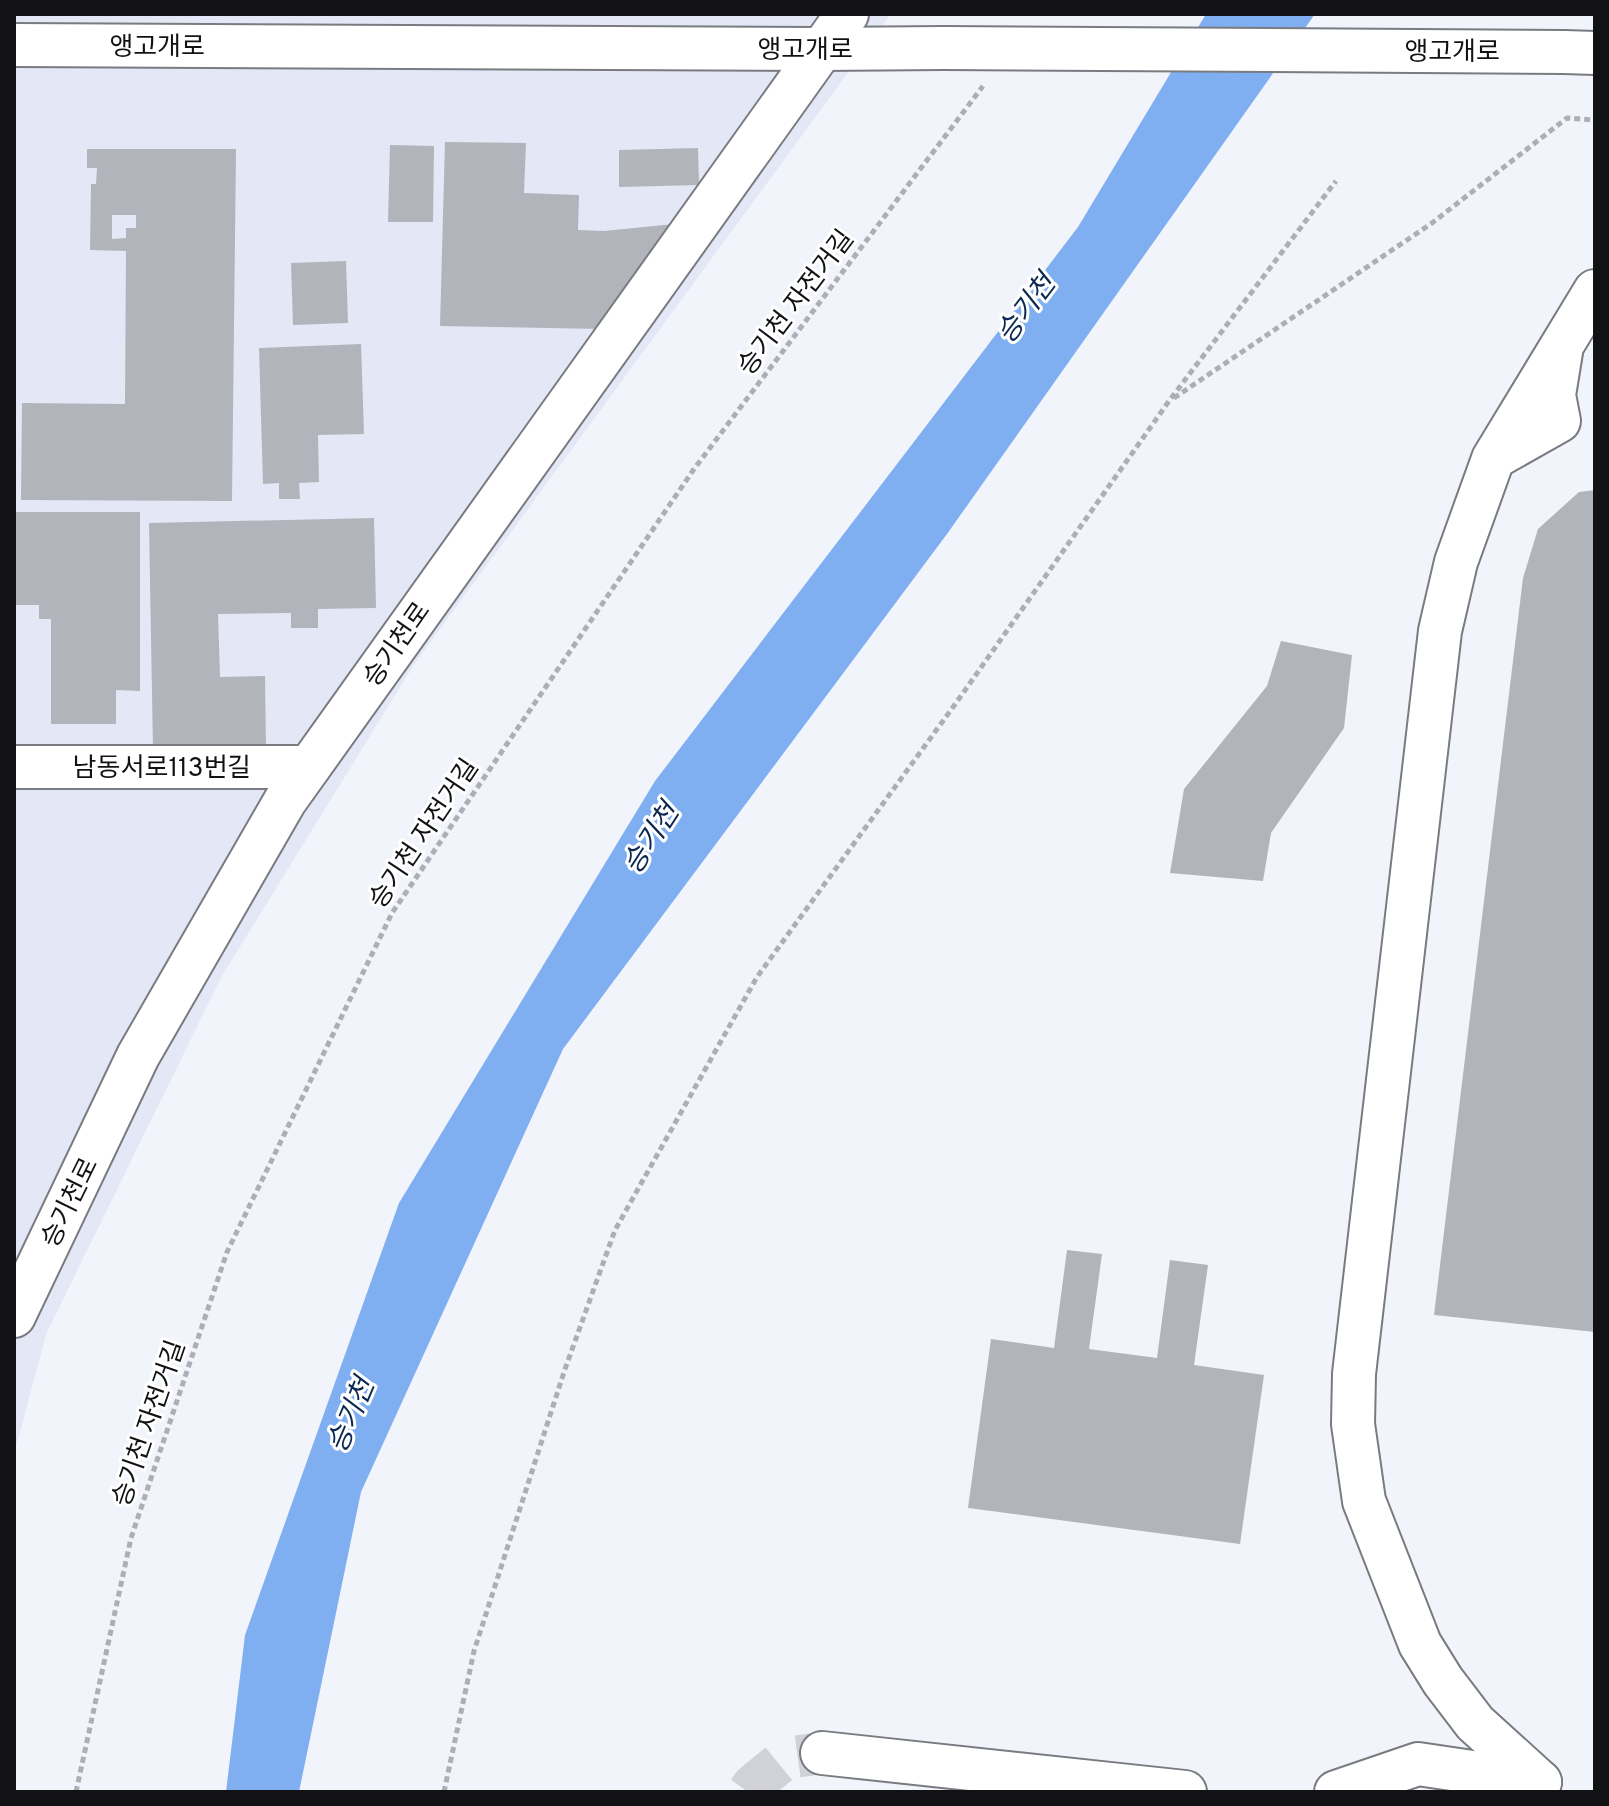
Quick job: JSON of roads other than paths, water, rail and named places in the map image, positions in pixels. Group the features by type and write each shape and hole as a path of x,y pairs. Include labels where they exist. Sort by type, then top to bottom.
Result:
{"street":[{"name":"승기천로","path":"14,1316 138,1056 285,801 847,14"},
{"name":"앵고개로","path":"14,45 166,30 820,49 1580,52"},
{"path":"1554,1787 1475,1723 1420,1644 1364,1501 1353,1424 1354,1374 1440,631 1456,562 1493,459 1559,421 1554,395 1564,341 1595,291"},
{"name":"남동서로113번길","path":"14,767 309,767"},
{"path":"822,1753 1185,1792"},
{"path":"1336,1792 1418,1764 1554,1787"}],"water":[{"name":"승기천","path":"1206,14 1315,14 947,534 563,1049 361,1492 299,1792 226,1792 245,1635 399,1203 655,781 1078,227"}],"tunnel":[{"path":"748,1792 786,1758 822,1753"}]}
